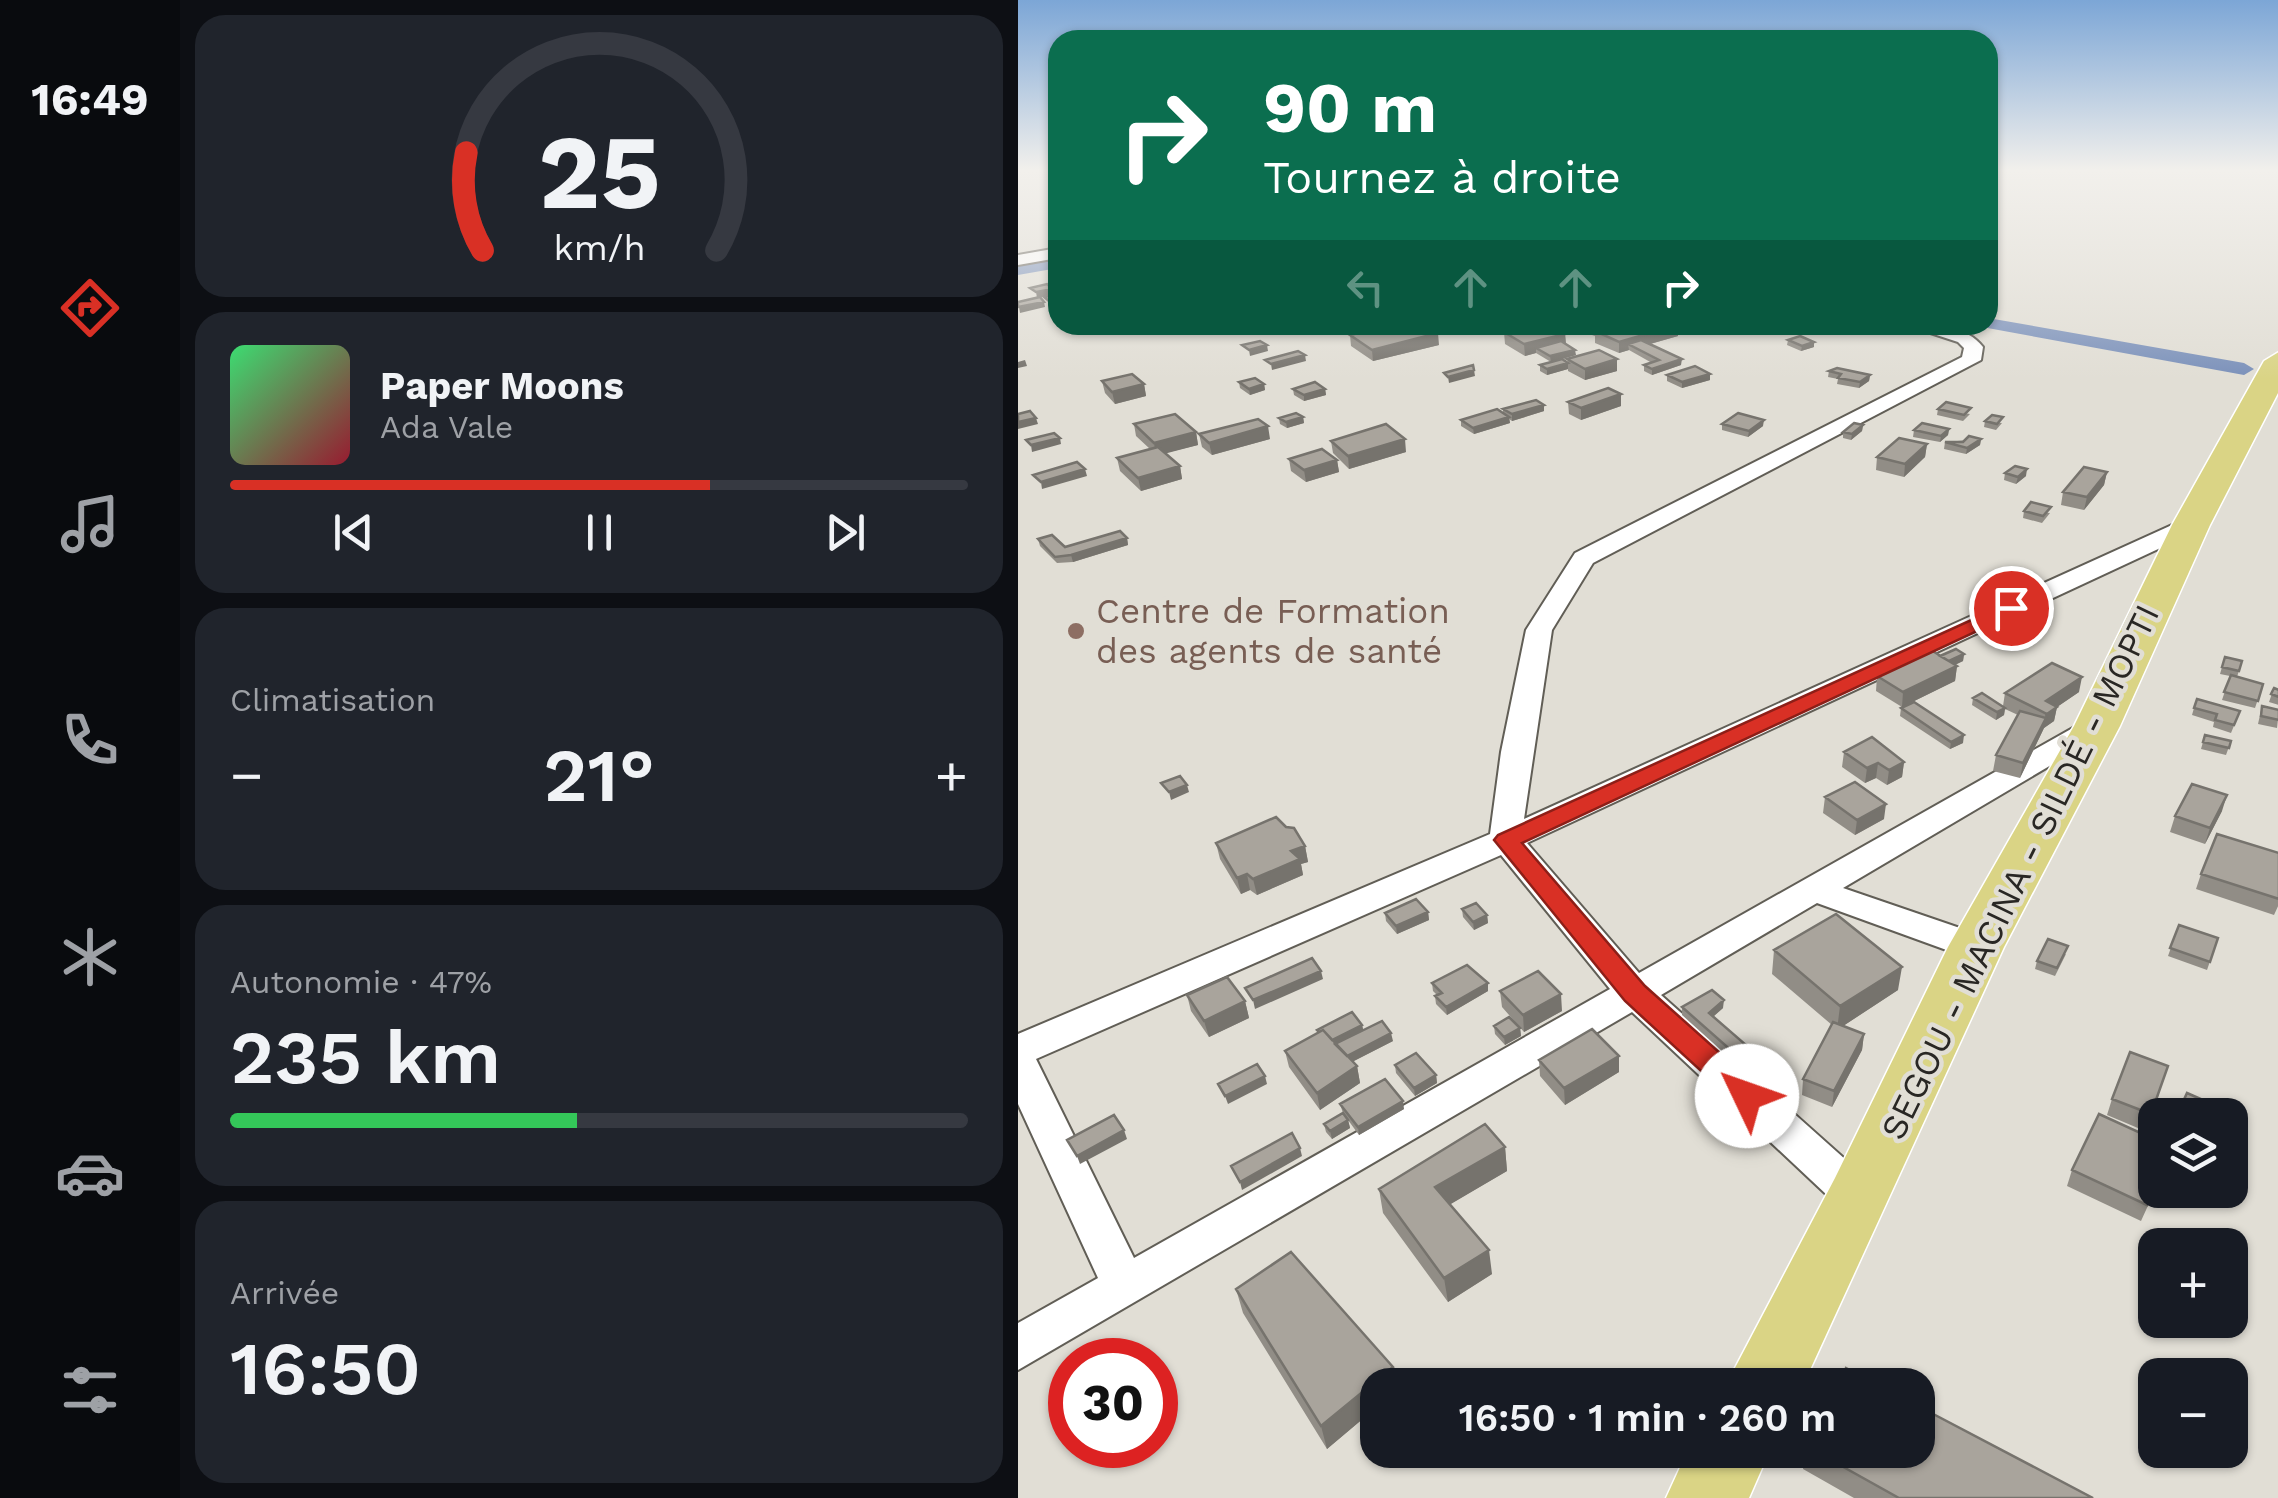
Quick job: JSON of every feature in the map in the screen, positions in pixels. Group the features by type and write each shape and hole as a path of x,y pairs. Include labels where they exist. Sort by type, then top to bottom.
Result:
{"main road":[{"name":"SEGOU - MACINA - SILDÉ - MOPTI","path":"1773,1368 1859,1198 1976,947 2097,726 2191,524 2278,361"},
{"path":"1706,1498 1722,1468"}],"street":[{"path":"1018,244 1047,239"},
{"path":"1018,260 1048,255"},
{"path":"1859,1198 1635,993 1506,840 1516,752 1539,630 1584,558 1970,360 1974,347 1965,338 1953,335"},
{"path":"1018,1050 1506,840 2191,524"},
{"path":"1018,1348 2097,726"},
{"path":"1814,890 1976,947"},
{"path":"1018,1062 1125,1287"}],"building":[{"path":"1048,285 1048,290 1036,292 1030,288"},
{"path":"1040,297 1044,302 1018,307 1018,302"},
{"path":"1350,335 1430,335 1372,350"},
{"path":"1509,335 1561,335 1524,344"},
{"path":"1604,335 1643,335 1619,342"},
{"path":"1800,336 1814,342 1802,346 1788,340"},
{"path":"1641,340 1682,359 1652,369 1644,365 1659,360 1628,344"},
{"path":"1260,341 1267,345 1249,350 1242,345"},
{"path":"1561,341 1575,350 1550,356 1536,348"},
{"path":"1599,350 1617,359 1585,369 1567,359"},
{"path":"1298,351 1305,355 1271,364 1265,360"},
{"path":"1562,359 1568,363 1547,369 1540,365"},
{"path":"1473,365 1474,370 1448,377 1444,373"},
{"path":"1695,366 1710,374 1682,382 1667,375"},
{"path":"1837,368 1870,375 1860,382 1838,378 1841,374 1829,371"},
{"path":"1132,374 1144,384 1112,392 1102,381"},
{"path":"1255,378 1264,384 1249,389 1239,382"},
{"path":"1315,382 1325,389 1304,395 1293,389"},
{"path":"1608,388 1621,394 1581,408 1568,402"},
{"path":"1536,400 1544,405 1512,414 1503,409"},
{"path":"1946,402 1971,408 1964,415 1938,409"},
{"path":"1497,409 1509,417 1473,428 1461,420"},
{"path":"1030,411 1036,418 1018,422 1018,414"},
{"path":"1296,413 1303,417 1286,422 1279,418"},
{"path":"1738,413 1764,420 1749,431 1722,424"},
{"path":"1175,414 1196,432 1154,443 1134,424"},
{"path":"1992,415 2003,417 1997,424 1985,421"},
{"path":"1258,419 1268,426 1209,443 1199,434"},
{"path":"1854,423 1863,425 1852,434 1843,432"},
{"path":"1922,423 1949,429 1941,436 1914,430"},
{"path":"1386,424 1405,439 1348,456 1331,441"},
{"path":"1054,433 1060,438 1031,445 1026,440"},
{"path":"1969,436 1981,439 1967,448 1945,442 1963,442"},
{"path":"1899,438 1927,444 1905,464 1877,457"},
{"path":"1158,447 1180,466 1138,478 1117,458"},
{"path":"1322,449 1337,460 1304,470 1289,459"},
{"path":"1077,462 1085,469 1041,482 1033,475"},
{"path":"2015,466 2027,469 2018,477 2005,473"},
{"path":"2084,467 2107,472 2087,497 2063,492"},
{"path":"2031,502 2051,507 2043,516 2024,511"},
{"path":"1120,531 1127,538 1055,557 1038,539 1052,535 1065,547"},
{"path":"1956,649 1964,654 1949,661 1940,656"},
{"path":"1931,650 1957,666 1903,692 1877,676"},
{"path":"2225,657 2242,661 2239,671 2222,667"},
{"path":"2052,663 2082,677 2046,701 2057,707 2047,714 2005,693"},
{"path":"2231,675 2263,684 2258,701 2224,692"},
{"path":"1982,693 2005,708 1997,712 1973,698"},
{"path":"2197,699 2240,711 2234,725 2215,720 2217,714 2194,708"},
{"path":"1914,702 1964,735 1951,742 1901,708"},
{"path":"2262,706 2279,710 2279,720 2261,716"},
{"path":"2020,711 2046,718 2023,763 1996,755"},
{"path":"2205,735 2231,741 2229,748 2203,742"},
{"path":"1872,737 1904,762 1889,770 1878,763 1867,768 1844,752"},
{"path":"1180,776 1187,785 1169,792 1161,783"},
{"path":"1855,782 1886,804 1857,820 1825,797"},
{"path":"2192,784 2227,795 2210,828 2175,816"},
{"path":"1276,817 1286,827 1294,828 1305,846 1291,851 1300,859 1253,879 1247,874 1237,878 1216,843"},
{"path":"2217,834 2279,853 2279,899 2201,874"},
{"path":"1416,899 1428,912 1396,926 1385,913"},
{"path":"1476,903 1487,915 1473,922 1462,909"},
{"path":"1836,914 1902,967 1840,1006 1774,950"},
{"path":"2179,925 2218,938 2210,962 2170,948"},
{"path":"2048,939 2068,946 2057,968 2037,961"},
{"path":"1312,958 1321,971 1253,1000 1245,988"},
{"path":"1467,965 1488,983 1446,1007 1435,996 1442,993 1432,983"},
{"path":"1538,971 1561,994 1523,1015 1500,991"},
{"path":"1227,977 1245,1001 1204,1021 1187,995"},
{"path":"1712,990 1724,1000 1709,1013 1746,1045 1734,1053 1682,1007"},
{"path":"1352,1012 1362,1025 1332,1040 1323,1030 1317,1030"},
{"path":"1509,1017 1520,1028 1504,1037 1494,1026"},
{"path":"1382,1021 1391,1033 1347,1056 1335,1044"},
{"path":"1833,1022 1864,1034 1834,1091 1803,1079"},
{"path":"1592,1029 1619,1056 1564,1088 1539,1060"},
{"path":"1323,1030 1357,1066 1317,1093 1285,1051"},
{"path":"2130,1052 2168,1066 2157,1098 2138,1098 2138,1109 2112,1099"},
{"path":"1416,1053 1436,1075 1414,1088 1395,1065"},
{"path":"1257,1064 1265,1076 1225,1096 1218,1084"},
{"path":"1385,1079 1403,1101 1358,1127 1340,1104"},
{"path":"1343,1113 1348,1120 1330,1131 1324,1124"},
{"path":"2099,1114 2138,1132 2138,1201 2072,1170"},
{"path":"1114,1115 1124,1130 1077,1156 1067,1140"},
{"path":"1485,1124 1505,1147 1435,1187 1489,1250 1444,1278 1379,1189"},
{"path":"1292,1133 1300,1148 1240,1182 1231,1166"},
{"path":"1291,1252 1393,1367 1360,1368 1360,1394 1321,1426 1236,1289"},
{"path":"1935,1415 2093,1498 1899,1498 1845,1468 1935,1468"}],"waterway":[{"path":"1018,270 1048,265"},
{"path":"1998,325 2244,369"}],"place":[{"name":"Centre de Formation des agents de santé","path":"1076,631"}],"route":[{"path":"1747,1096 1635,993 1506,840 2011,608"}]}
